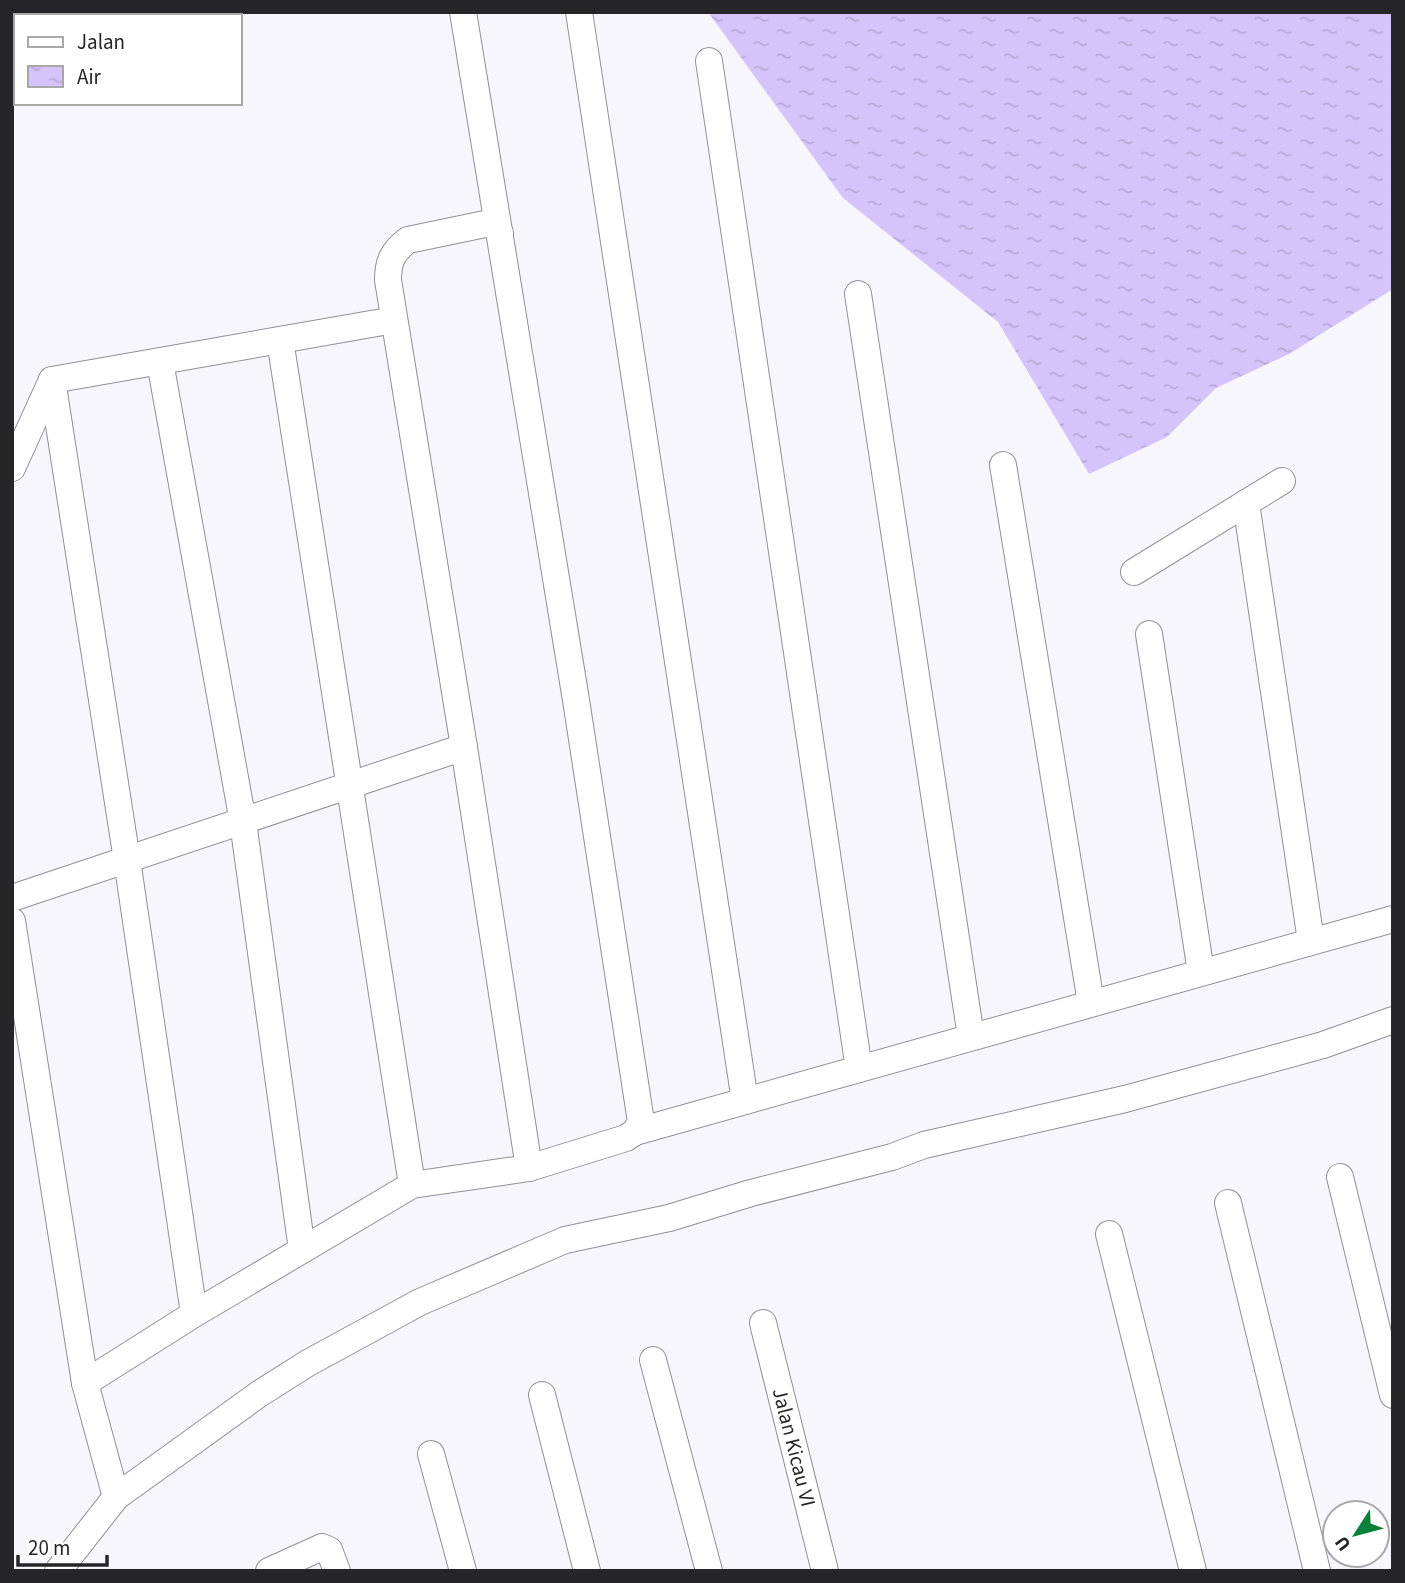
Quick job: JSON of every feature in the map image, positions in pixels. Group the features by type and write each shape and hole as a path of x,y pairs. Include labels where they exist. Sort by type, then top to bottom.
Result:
{"street":[{"path":"463,12 576,700 641,1122 635,1132"},
{"path":"579,12 746,1101"},
{"path":"709,61 859,1069"},
{"path":"500,233 494,225 485,224 408,240 397,247 390,258 388,269 529,1168"},
{"path":"858,294 971,1037"},
{"path":"52,380 394,320"},
{"path":"280,340 412,1185"},
{"path":"160,362 243,822 302,1250"},
{"path":"12,468 52,380"},
{"path":"52,380 194,1314"},
{"path":"1003,465 1091,1003"},
{"path":"1134,572 1282,481"},
{"path":"1246,503 1311,942"},
{"path":"1149,634 1201,972"},
{"path":"12,898 464,747"},
{"path":"85,1383 194,1314 412,1185 529,1168 626,1138 635,1132 1393,919"},
{"path":"12,921 85,1383 116,1497"},
{"path":"58,1571 116,1497 259,1394 308,1363 420,1302 565,1240 669,1218 751,1193 892,1157 924,1145 1125,1099 1322,1045 1393,1020"},
{"path":"1340,1177 1393,1395"},
{"path":"1228,1203 1317,1571"},
{"path":"1109,1234 1193,1571"},
{"name":"Jalan Kicau VI","path":"763,1323 825,1571"},
{"path":"653,1360 709,1571"},
{"path":"542,1395 587,1571"},
{"path":"431,1454 463,1571"},
{"path":"269,1571 323,1547 330,1550 337,1571"}],"water":[{"path":"708,12 1393,12 1393,289 1289,354 1216,388 1167,437 1089,474 998,322 843,198"}]}
